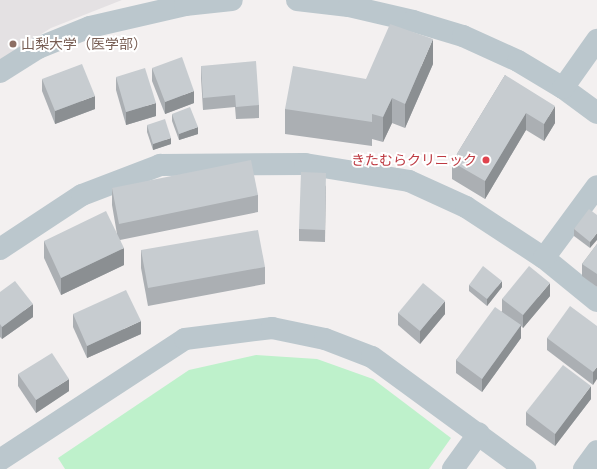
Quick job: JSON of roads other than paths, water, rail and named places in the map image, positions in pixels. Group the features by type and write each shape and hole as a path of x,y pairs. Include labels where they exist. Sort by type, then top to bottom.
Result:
{"street":[{"path":"0,72 38,48 90,27 185,5 232,0"},
{"path":"303,0 349,6 413,21 463,36 518,61 563,88 597,113"},
{"path":"563,88 597,40"},
{"path":"0,249 82,195 160,165 305,164 409,181 466,207 544,258 597,301"},
{"path":"544,258 597,186"},
{"path":"0,460 185,339 272,328 325,339 372,357 479,433 524,469"},
{"path":"452,469 479,433"},
{"path":"584,469 597,451"}],"place":[{"name":"山梨大学（医学部）","path":"13,44"},
{"name":"きたむらクリニック","path":"486,160"}]}
